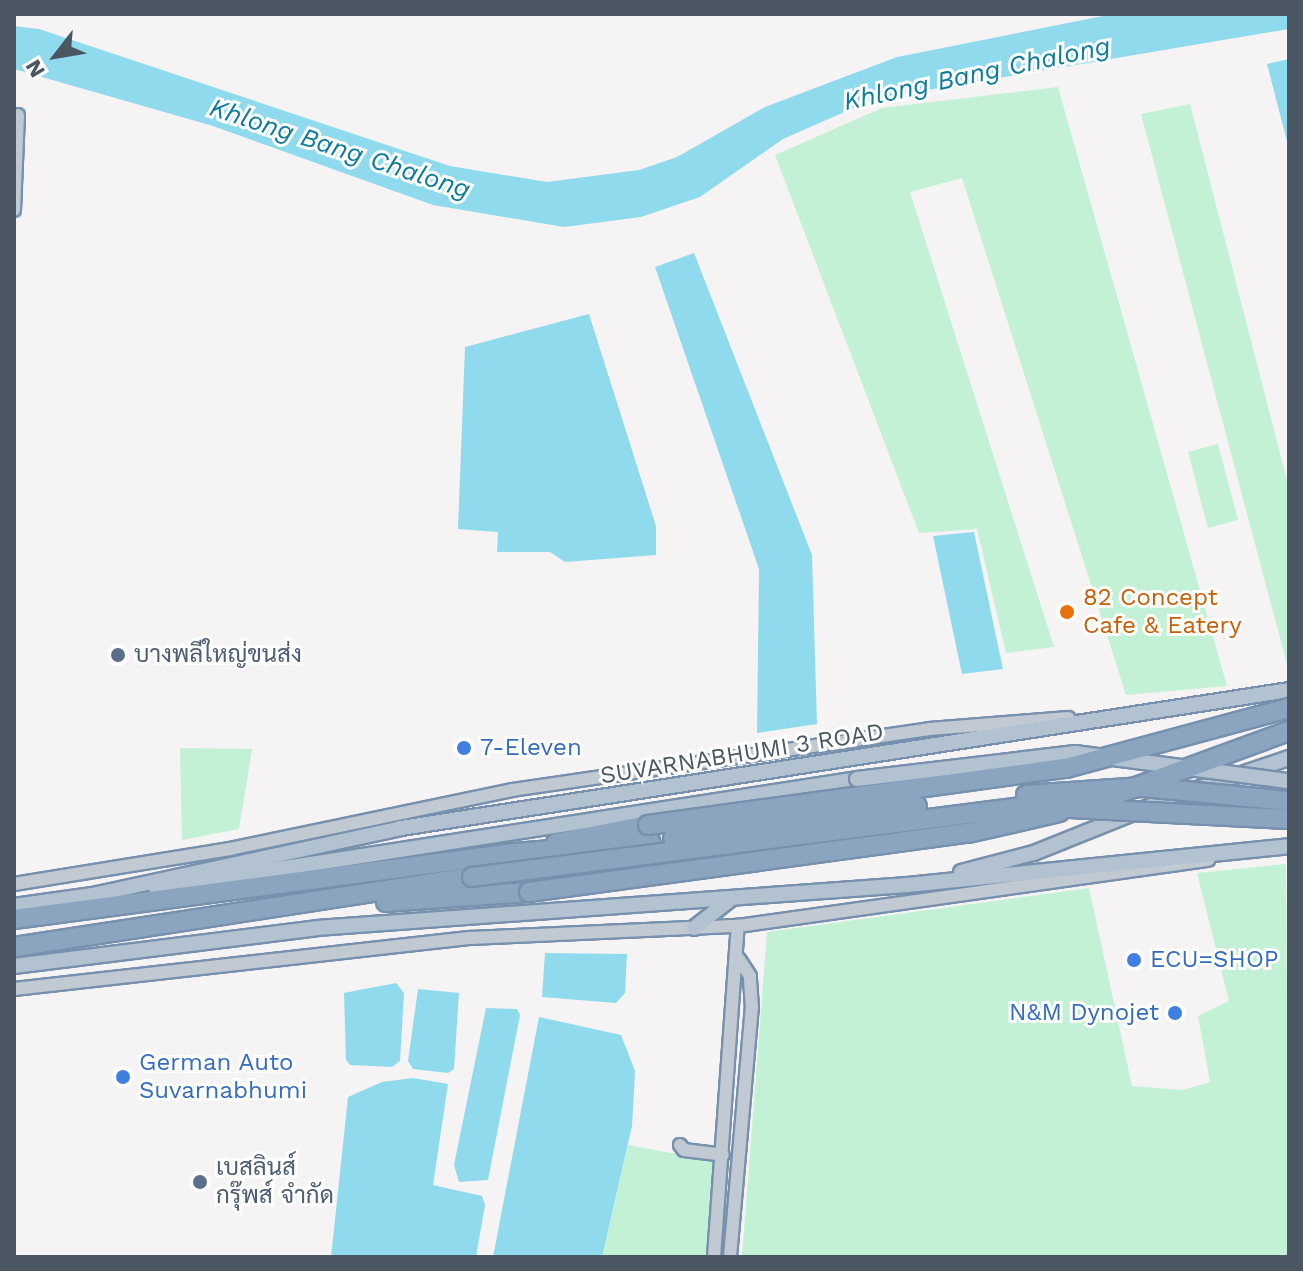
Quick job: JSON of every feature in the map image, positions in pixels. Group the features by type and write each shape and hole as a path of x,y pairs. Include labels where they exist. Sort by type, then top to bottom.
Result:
{"highway":[{"path":"514,853 648,825 1066,768 1289,708"},
{"path":"295,907 529,892 968,833 1097,801 1289,731"},
{"path":"14,919 514,853 623,846 811,816 1082,789 1143,787 1289,801"},
{"path":"14,947 295,907 472,877 985,809 1090,805 1289,819"}],"main road":[{"name":"SUVARNABHUMI 3 ROAD","path":"14,906 92,895 401,828 1172,711 1289,690"},
{"path":"92,895 230,879 857,779 1075,753 1289,781"},
{"path":"907,885 1034,853 1168,799 1289,758"},
{"path":"14,966 317,928 907,885 1289,846"},
{"path":"694,928 732,898"}],"street":[{"path":"14,210 18,115"},
{"path":"14,884 215,852 512,790 729,756 929,729 1172,711"},
{"path":"14,989 456,939 738,926 1163,869 1246,852"},
{"path":"714,1257 733,971 739,959 738,926"},
{"path":"730,1257 752,1008 750,976 739,959"},
{"path":"680,1145 682,1150 723,1155"}],"green space":[{"path":"1058,87 1227,686 1126,695 962,178 910,192 1054,647 1006,653 977,529 919,533 775,155 882,108"},
{"path":"1190,104 1289,488 1289,672 1141,114"},
{"path":"1218,444 1238,520 1208,528 1188,452"},
{"path":"180,748 252,749 239,829 182,840"},
{"path":"1286,864 1289,1257 742,1257 767,932 1089,888 1132,1086 1183,1090 1210,1082 1198,1016 1229,1001 1197,873"},
{"path":"628,1145 714,1161 709,1257 602,1257"}],"water":[{"name":"Khlong Bang Chalong","path":"1113,14 1289,14 1289,29 874,99 783,139 700,197 641,217 564,227 433,205 213,126 14,69 14,26 39,29 450,166 547,182 639,170 677,157 765,107 897,57"},
{"path":"1289,59 1289,149 1267,64"},
{"path":"694,253 812,555 817,724 757,733 759,569 655,267"},
{"path":"589,314 656,526 656,555 565,562 550,552 497,552 498,532 458,529 465,347"},
{"path":"974,532 1003,669 962,674 933,536"},
{"path":"545,953 627,954 625,993 616,1003 542,997"},
{"path":"396,983 404,993 400,1061 392,1067 350,1065 346,1060 344,993"},
{"path":"418,989 459,993 454,1069 448,1073 413,1069 408,1061"},
{"path":"486,1008 517,1009 520,1015 488,1180 459,1182 454,1165"},
{"path":"539,1017 621,1035 635,1071 632,1126 602,1257 493,1257"},
{"path":"413,1078 448,1084 433,1185 482,1196 485,1205 476,1257 331,1257 348,1097 382,1082"}],"place":[{"name":"82 Concept Cafe & Eatery","path":"1067,612"},
{"name":"บางพลีใหญ่ขนส่ง","path":"118,655"},
{"name":"7-Eleven","path":"464,748"},
{"name":"ECU=SHOP","path":"1134,960"},
{"name":"N&M Dynojet","path":"1175,1013"},
{"name":"German Auto Suvarnabhumi","path":"123,1077"},
{"name":"เบสลินส์ กรุ๊พส์ จำกัด","path":"200,1182"}]}
